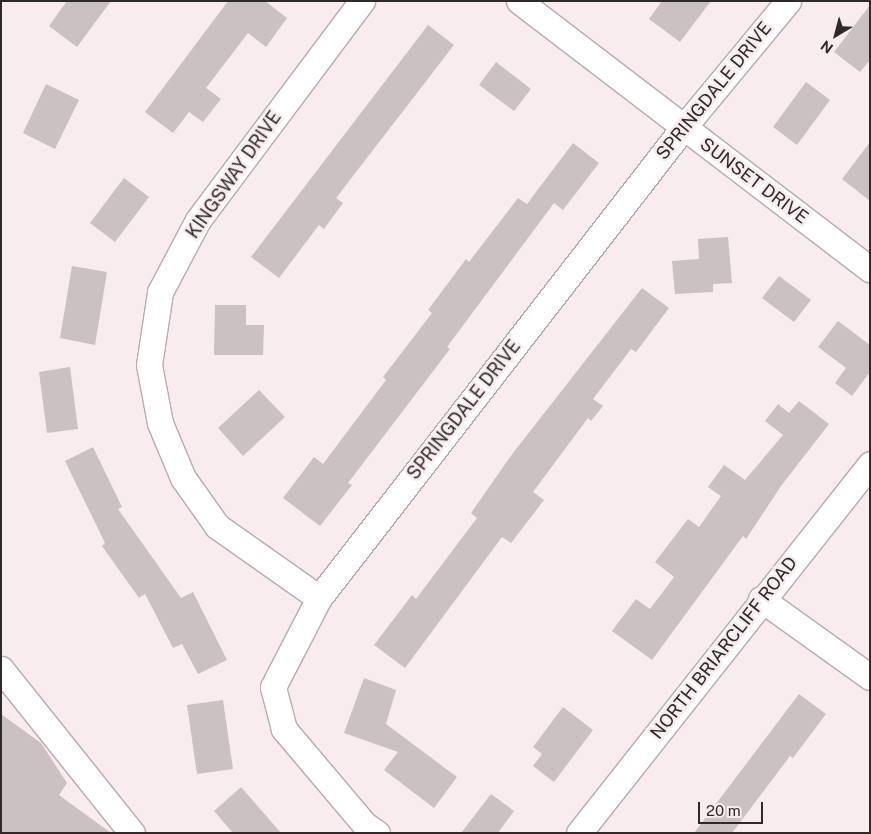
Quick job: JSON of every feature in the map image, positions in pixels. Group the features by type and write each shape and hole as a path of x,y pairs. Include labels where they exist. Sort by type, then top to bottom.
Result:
{"street":[{"name":"KINGSWAY DRIVE","path":"319,598 218,526 183,478 160,423 148,365 160,292 198,220 362,1"},
{"name":"SUNSET DRIVE","path":"520,1 683,128 870,269"},
{"name":"SPRINGDALE DRIVE","path":"377,833 359,818 284,729 273,687 319,598 683,128 788,1"},
{"name":"NORTH BRIARCLIFF ROAD","path":"579,833 761,599 870,464"},
{"path":"761,599 870,677"},
{"path":"1,669 132,833"}],"building":[{"path":"67,1 111,1 77,47 49,26"},
{"path":"228,1 265,1 287,18 266,47 248,33 206,88 221,99 203,122 189,112 173,133 145,112"},
{"path":"662,1 711,1 680,42 649,19"},
{"path":"870,5 870,60 860,72 834,52"},
{"path":"428,25 454,45 336,198 343,203 324,229 319,225 279,278 251,257"},
{"path":"496,62 531,89 514,111 479,85"},
{"path":"806,82 830,100 797,145 773,127"},
{"path":"46,84 79,100 55,149 23,133"},
{"path":"870,142 870,201 842,179"},
{"path":"573,143 599,163 563,210 554,203 447,347 450,349 348,483 352,485 320,526 283,498 314,457 323,464 386,380 383,377 432,313 428,310 466,259 469,262 518,198 527,204"},
{"path":"124,178 149,197 115,242 90,223"},
{"path":"728,237 732,283 713,284 713,292 675,294 672,261 699,259 698,239"},
{"path":"72,266 107,272 95,345 60,338"},
{"path":"779,276 811,300 794,322 762,298"},
{"path":"642,288 669,308 636,352 631,349 593,399 603,406 591,421 588,418 533,492 544,500 511,543 502,537 405,668 374,645 412,595 416,599 477,518 471,513 513,453"},
{"path":"215,305 246,305 246,325 264,325 263,355 214,355"},
{"path":"838,321 870,345 870,372 852,396 835,383 846,368 818,347"},
{"path":"70,367 78,429 47,433 39,372"},
{"path":"259,390 285,417 243,456 218,428"},
{"path":"799,401 829,424 781,486 746,539 743,536 652,660 612,631 636,599 650,609 674,577 655,562 688,519 699,527 721,496 708,487 724,465 745,480 783,435 765,421 778,404 789,413"},
{"path":"93,447 122,507 118,509 181,598 193,592 227,660 198,674 182,644 173,648 145,594 139,598 102,546 105,543 65,461"},
{"path":"364,678 396,690 386,724 457,777 434,808 384,770 398,752 344,733"},
{"path":"799,694 826,714 793,758 790,756 732,833 694,833"},
{"path":"223,700 233,769 197,774 187,705"},
{"path":"563,707 593,730 554,782 533,766 542,754 533,747"},
{"path":"1,714 41,743 67,783 59,795 111,833 1,833"},
{"path":"241,787 281,833 233,833 214,811"},
{"path":"491,794 514,811 498,833 461,833"}]}
